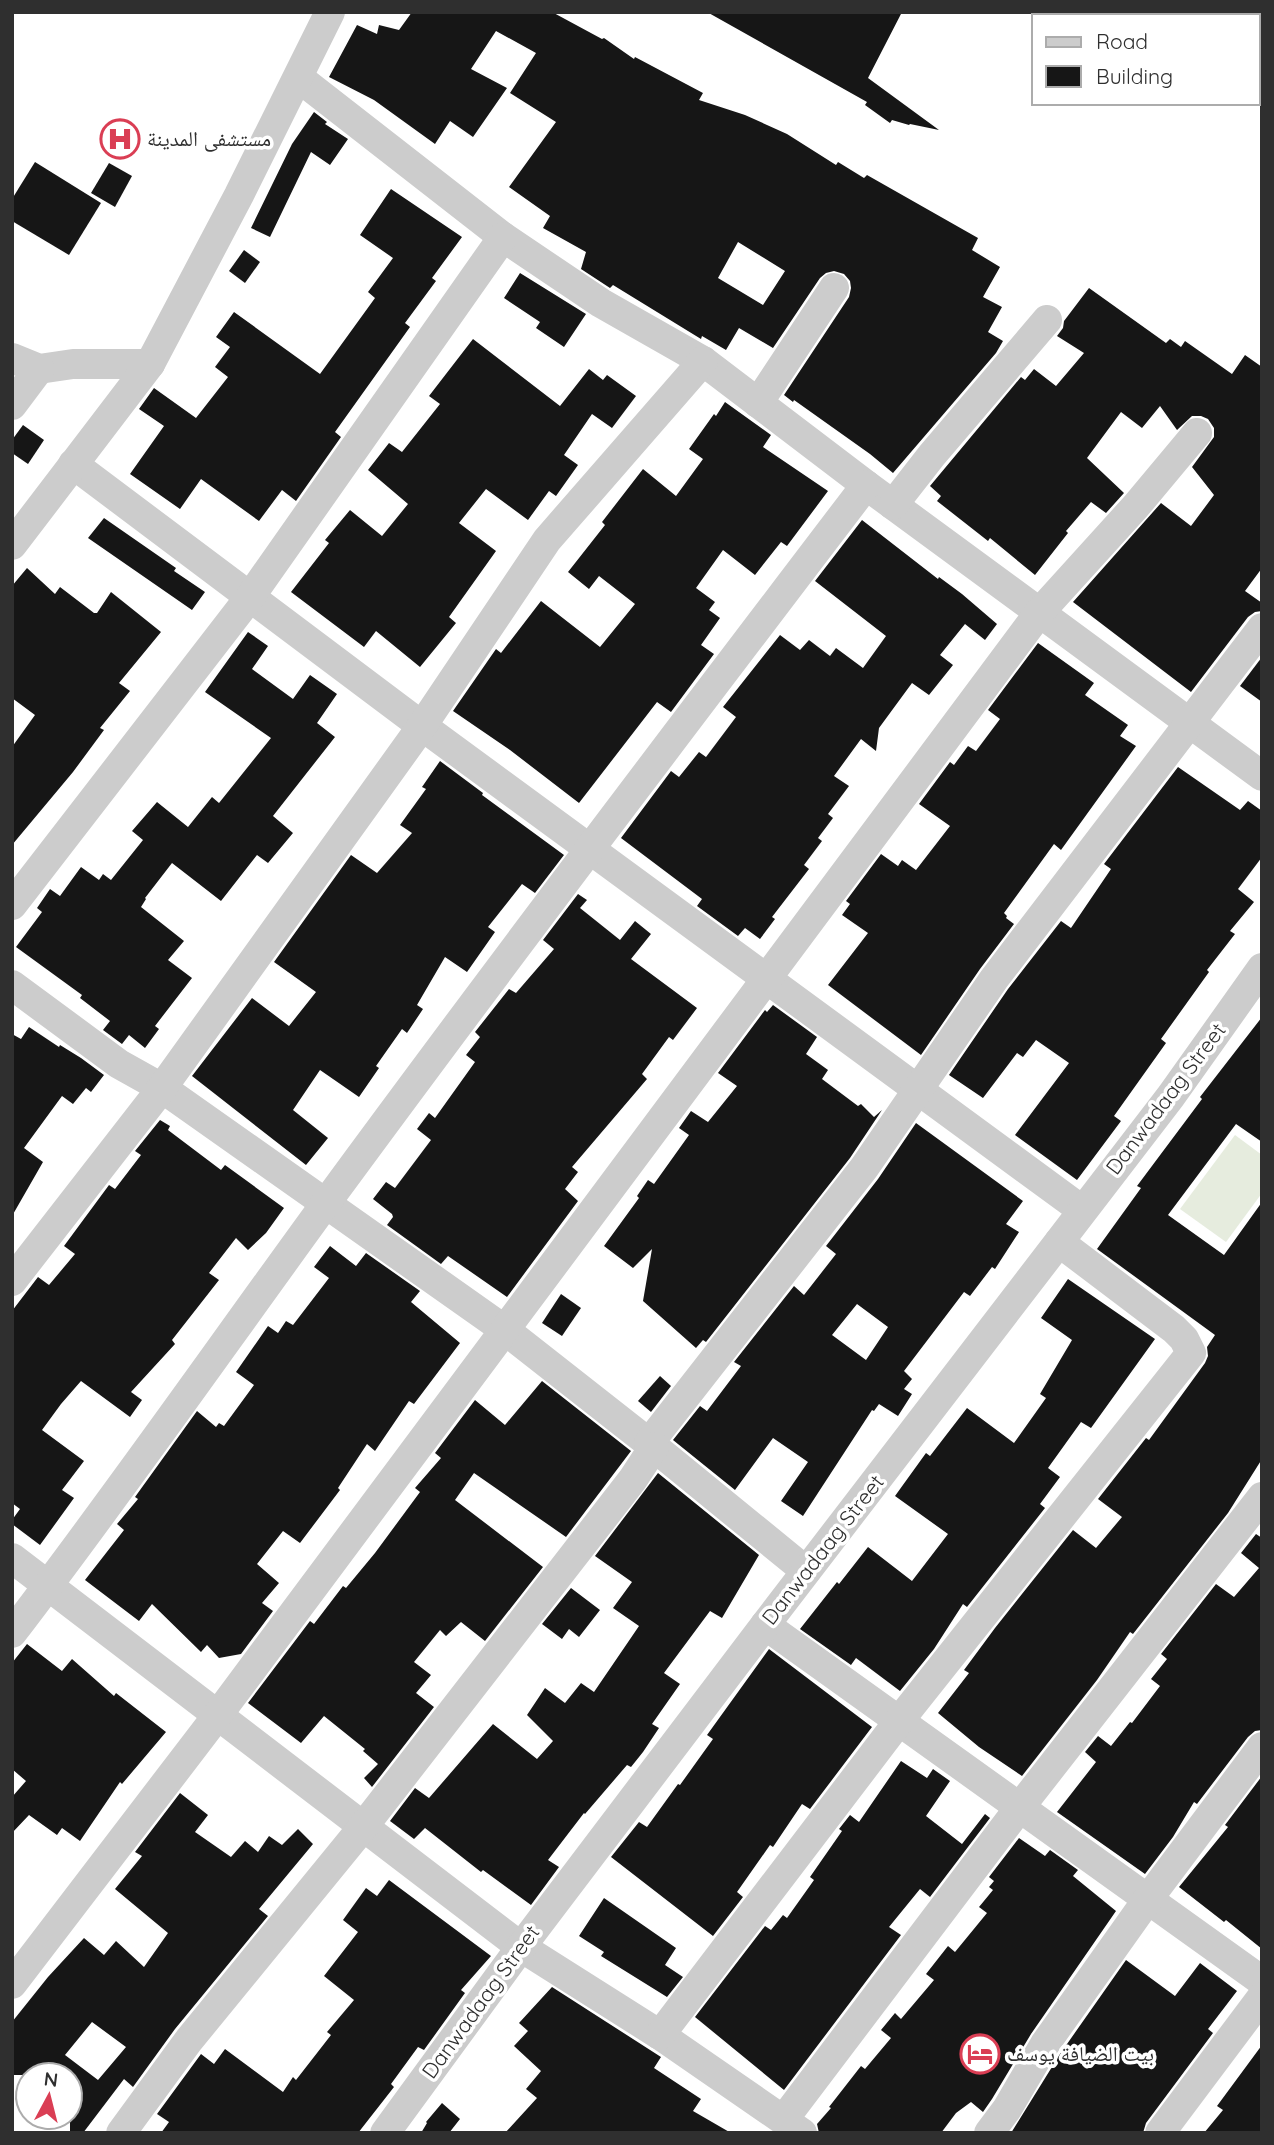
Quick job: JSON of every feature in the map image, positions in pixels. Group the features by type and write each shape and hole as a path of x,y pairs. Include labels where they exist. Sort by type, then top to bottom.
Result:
{"street":[{"path":"12,545 150,364 299,78 330,12"},
{"path":"299,78 503,237 601,303 703,361 866,485 1262,776"},
{"path":"12,905 250,597 503,237"},
{"path":"758,403 834,288"},
{"path":"893,505 1046,320"},
{"path":"12,1281 162,1088 422,726 547,540 703,361"},
{"path":"12,405 26,364 150,364"},
{"path":"12,1983 217,1716 1039,613 1136,506 1197,433"},
{"path":"73,464 422,726 1082,1210"},
{"path":"12,1633 325,1204 589,849 866,485"},
{"path":"121,2133 189,2040 362,1826 633,1479 651,1445 864,1168 995,979 1262,628"},
{"name":"Danwadaag Street","path":"385,2133 521,1947 1259,978"},
{"path":"12,985 119,1064 162,1088 505,1330 806,1571"},
{"path":"660,2035 900,1721 1191,1353 1184,1339 1174,1329 1059,1242"},
{"path":"12,1558 521,1947 660,2035 793,2126 1020,1807 1262,1497"},
{"path":"765,1625 1262,1981"},
{"path":"989,2133 1007,2109 1045,2044 1148,1899 1262,1747"},
{"path":"1160,2133 1262,1997"}],"shaded area":[{"path":"1235,1135 1262,1155 1262,1193 1226,1242 1180,1209"}],"building":[{"path":"412,12 552,12 604,38 634,59 635,57 703,93 699,100 745,115 787,134 836,165 838,162 864,178 867,175 978,238 972,250 1000,267 983,297 1002,307 988,332 1003,341 996,353 893,473 784,395 849,297 850,281 844,274 834,271 820,278 773,348 739,328 726,350 702,336 701,339 613,285 610,288 581,269 586,252 543,228 550,216 509,187 556,122 510,93 536,53 496,31 471,69 507,88 473,137 450,121 435,144 374,100 329,77 357,25 377,34 379,25 399,30","holes":["738,242 785,271 763,305 718,278"]},
{"path":"707,12 902,12 868,78 939,130 892,120 890,123 865,105 867,102"},
{"path":"314,112 327,122 325,124 348,139 330,165 311,152 270,237 251,228 292,144"},
{"path":"35,162 101,203 69,255 12,221 12,199"},
{"path":"109,163 132,176 115,207 91,193"},
{"path":"391,189 462,237 432,278 436,281 405,323 410,327 335,432 341,437 296,501 282,490 259,521 201,479 180,509 130,474 164,426 139,409 154,388 196,418 228,377 215,367 230,347 216,337 234,312 320,374 375,298 368,292 393,258 360,235"},
{"path":"244,250 260,262 245,283 229,271"},
{"path":"520,273 586,314 564,347 536,328 540,322 504,298"},
{"path":"1089,288 1166,343 1170,339 1181,347 1185,341 1232,374 1245,355 1262,367 1262,568 1245,591 1262,603 1262,611 1248,617 1191,692 1073,602 1161,503 1191,526 1214,495 1192,467 1214,437 1214,428 1208,419 1192,416 1177,430 1160,406 1142,428 1121,412 1087,458 1124,493 1106,513 1091,502 1066,531 1068,533 1035,575 990,538 988,541 937,501 941,496 930,486 1021,377 1025,380 1034,369 1056,386 1084,353 1057,336 1064,321"},
{"path":"473,339 560,406 589,369 603,380 607,375 636,396 612,428 592,414 564,455 578,465 556,496 549,491 528,520 486,489 459,523 496,551 449,617 456,623 420,667 376,631 364,647 291,592 329,543 325,540 350,510 382,536 408,504 368,470 389,443 402,452 440,404 429,396"},
{"path":"725,402 771,435 763,447 828,491 787,546 781,542 755,575 723,550 696,588 715,602 709,610 720,618 701,645 714,654 671,712 657,702 579,803 510,750 453,711 496,649 501,653 541,601 600,647 635,604 599,576 589,589 568,572 605,525 602,522 643,469 676,496 703,459 689,449"},
{"path":"23,425 44,440 28,464 12,453 12,440"},
{"path":"104,518 176,568 174,571 205,592 192,610 88,538"},
{"path":"862,520 938,579 939,577 962,594 997,624 985,640 965,624 940,655 953,665 929,695 912,683 879,728 876,751 861,739 834,776 849,786 828,814 833,818 818,838 822,841 804,865 809,869 772,917 775,919 760,939 745,928 738,936 697,906 702,899 621,838 671,771 679,777 699,752 706,757 736,717 723,707 780,635 800,650 809,640 830,656 836,648 863,668 886,636 815,581"},
{"path":"27,568 55,594 60,587 94,613 97,613 111,592 161,632 119,683 130,691 100,728 104,730 12,845 12,747 35,715 12,698 12,586"},
{"path":"248,632 268,646 252,669 293,699 310,675 337,694 317,723 335,737 273,816 293,833 268,863 257,855 221,901 172,863 145,898 141,907 184,941 168,960 192,978 155,1026 159,1029 145,1048 129,1035 122,1044 103,1030 110,1021 80,998 82,995 16,947 42,912 37,908 50,889 60,896 81,867 99,880 103,874 111,880 143,840 132,831 157,802 188,827 212,797 219,803 271,738 205,692"},
{"path":"1038,643 1094,683 1085,695 1128,725 1120,736 1136,746 1061,850 1054,844 1004,913 1014,924 921,1055 828,985 868,933 842,915 850,904 846,901 881,854 898,866 902,860 916,870 950,826 919,804 950,762 954,765 968,746 976,751 1000,719 988,710"},
{"path":"1262,657 1262,702 1240,686"},
{"path":"440,761 564,855 535,893 522,884 488,927 495,932 467,972 445,957 417,1005 423,1009 407,1033 402,1029 376,1066 379,1068 359,1097 320,1070 293,1110 328,1138 306,1165 192,1076 252,998 289,1026 316,992 274,962 351,855 377,873 412,833 400,825 426,789 422,787"},
{"path":"1178,767 1240,810 1248,801 1262,811 1262,857 1238,889 1254,902 1230,931 1235,934 1207,970 1209,972 1161,1039 1166,1043 1114,1116 1121,1121 1077,1180 1015,1135 1069,1063 1036,1040 1023,1057 1017,1053 983,1098 949,1075 1008,989 1061,921 1071,928 1111,869 1104,864"},
{"path":"578,894 587,900 580,908 620,940 635,921 651,934 631,959 697,1008 673,1040 669,1037 642,1074 647,1079 572,1167 578,1172 565,1189 578,1201 507,1297 448,1256 441,1264 387,1225 393,1217 392,1214 373,1199 386,1182 395,1188 431,1140 417,1129 429,1113 435,1118 475,1062 466,1055 480,1037 475,1032 509,989 516,993 554,949 543,940"},
{"path":"773,1005 817,1037 806,1054 828,1070 822,1079 858,1106 861,1104 874,1117 882,1110 850,1158 706,1342 703,1340 696,1348 643,1301 652,1249 633,1268 604,1246 639,1198 637,1196 648,1180 654,1184 689,1135 679,1128 691,1111 708,1122 737,1086 718,1073 765,1010 767,1012"},
{"path":"1262,1017 1262,1142 1236,1124 1168,1215 1224,1255 1262,1202 1262,1459 1228,1513 1133,1634 1130,1632 1097,1680 1022,1776 979,1747 938,1713 969,1673 964,1670 1073,1530 1096,1548 1122,1517 1098,1499 1146,1438 1149,1440 1205,1363 1208,1356 1207,1347 1215,1335 1097,1249 1141,1188 1137,1186 1202,1099 1200,1097"},
{"path":"29,1027 104,1075 91,1092 86,1088 73,1104 62,1096 24,1148 43,1162 12,1216 12,1034 21,1039"},
{"path":"160,1120 170,1126 168,1130 221,1170 225,1165 284,1208 266,1233 248,1250 236,1238 209,1273 219,1280 172,1340 175,1344 131,1392 142,1400 130,1417 81,1381 42,1430 84,1461 62,1490 74,1498 40,1545 12,1524 20,1509 12,1503 12,1311 38,1277 49,1285 75,1254 64,1246 109,1185 115,1189 141,1155 135,1151"},
{"path":"916,1123 1023,1201 1006,1224 1019,1232 995,1269 992,1267 970,1296 964,1292 904,1371 912,1379 904,1389 912,1394 898,1416 879,1404 872,1410 803,1516 781,1501 808,1462 773,1438 735,1490 673,1440 700,1406 707,1411 741,1366 734,1362 794,1286 804,1295 836,1254 826,1246 878,1179","holes":["857,1304 888,1327 866,1360 832,1335"]},
{"path":"330,1246 356,1266 366,1253 420,1291 411,1302 460,1343 414,1404 409,1401 375,1451 367,1444 338,1488 340,1490 300,1543 283,1531 257,1564 279,1583 262,1603 273,1611 241,1654 219,1658 207,1645 201,1652 152,1604 139,1621 85,1580 124,1530 117,1524 138,1499 135,1497 197,1411 216,1427 219,1423 224,1426 254,1385 236,1372 268,1326 278,1333 286,1321 293,1325 329,1278 314,1267"},
{"path":"1068,1279 1155,1339 1091,1428 1081,1422 1048,1468 1060,1477 1040,1504 1045,1508 967,1607 963,1604 934,1649 900,1691 856,1658 851,1665 800,1629 868,1547 912,1581 948,1534 895,1496 926,1453 930,1456 967,1408 1014,1443 1046,1398 1040,1394 1072,1340 1041,1318"},
{"path":"561,1294 581,1308 562,1336 542,1323"},
{"path":"660,1376 671,1386 651,1412 638,1401"},
{"path":"542,1381 631,1451 566,1537 474,1473 455,1500 543,1567 485,1641 461,1622 446,1636 440,1630 414,1662 431,1675 416,1693 434,1707 372,1787 364,1778 378,1764 363,1751 365,1749 324,1716 301,1743 248,1703 310,1621 314,1624 343,1586 346,1588 375,1553 420,1492 415,1488 441,1458 435,1453 475,1400 505,1425"},
{"path":"658,1473 759,1555 722,1618 710,1611 664,1673 680,1684 652,1724 659,1728 631,1767 627,1765 584,1813 548,1860 559,1867 531,1905 483,1870 481,1872 425,1828 414,1839 390,1821 415,1788 429,1798 493,1724 537,1759 553,1741 527,1715 545,1688 565,1703 581,1683 594,1692 639,1626 613,1608 632,1582 595,1556"},
{"path":"1256,1534 1262,1538 1262,1730 1255,1731 1248,1737 1197,1804 1194,1802 1173,1837 1145,1874 1057,1812 1096,1762 1085,1752 1098,1736 1111,1746 1160,1686 1151,1679 1167,1659 1161,1654 1216,1584 1234,1597 1259,1568 1241,1553"},
{"path":"571,1588 600,1610 579,1637 569,1629 562,1639 542,1624"},
{"path":"27,1644 62,1671 72,1659 114,1696 116,1693 166,1732 122,1784 120,1782 80,1841 62,1828 57,1835 29,1815 12,1833 12,1797 26,1781 12,1769 12,1663"},
{"path":"769,1649 872,1727 810,1809 802,1804 773,1847 770,1845 737,1892 743,1897 713,1936 611,1857 639,1822 647,1827 678,1784 680,1785 713,1739 707,1735"},
{"path":"901,1761 927,1778 933,1769 950,1781 926,1816 962,1844 985,1814 990,1818 930,1897 920,1889 889,1927 901,1935 784,2090 695,2017 765,1926 771,1930 783,1915 787,1918 814,1880 810,1877 842,1831 839,1829 850,1815 859,1822"},
{"path":"1262,1776 1262,1949 1179,1887 1228,1827 1225,1825"},
{"path":"180,1793 208,1815 195,1832 231,1857 245,1841 258,1852 269,1836 282,1845 298,1829 313,1844 259,1909 268,1916 175,2029 133,2087 124,2079 83,2133 70,2133 84,2131 84,2069 98,2080 126,2047 92,2022 65,2055 73,2061 14,2061 12,2075 12,2022 84,1938 104,1955 116,1941 144,1967 168,1933 115,1889 142,1856 135,1852"},
{"path":"1019,1838 1045,1856 1050,1850 1078,1870 1073,1876 1116,1911 1031,2034 992,2099 983,2112 971,2102 956,2113 941,2133 819,2133 817,2124 831,2108 829,2107 861,2066 865,2069 891,2038 881,2030 895,2013 901,2019 934,1980 926,1974 948,1946 955,1952 987,1913 979,1907 993,1890 989,1887 994,1881 989,1877"},
{"path":"389,1880 491,1956 461,1990 465,1993 424,2050 418,2047 391,2084 394,2087 358,2133 161,2133 169,2122 157,2114 201,2054 214,2064 225,2049 283,2092 293,2077 296,2080 331,2035 327,2032 354,2000 324,1976 358,1932 343,1920 366,1888 377,1896"},
{"path":"604,1898 676,1948 665,1965 683,1977 667,1997 601,1956 604,1952 579,1936"},
{"path":"1126,1960 1175,1996 1200,1963 1237,1991 1208,2029 1213,2033 1146,2123 1143,2133 1011,2133 1060,2054"},
{"path":"552,1987 661,2057 654,2068 701,2099 693,2111 731,2133 505,2133 537,2098 526,2089 541,2071 514,2046 528,2031 519,2023"},
{"path":"1262,2045 1262,2133 1204,2133 1223,2110 1217,2106"},
{"path":"442,2103 460,2119 449,2133 421,2133 426,2122"}],"place":[{"name":"مستشفى المدينة","path":"120,139"},
{"name":"بيت الضيافة يوسف","path":"980,2054"}]}
